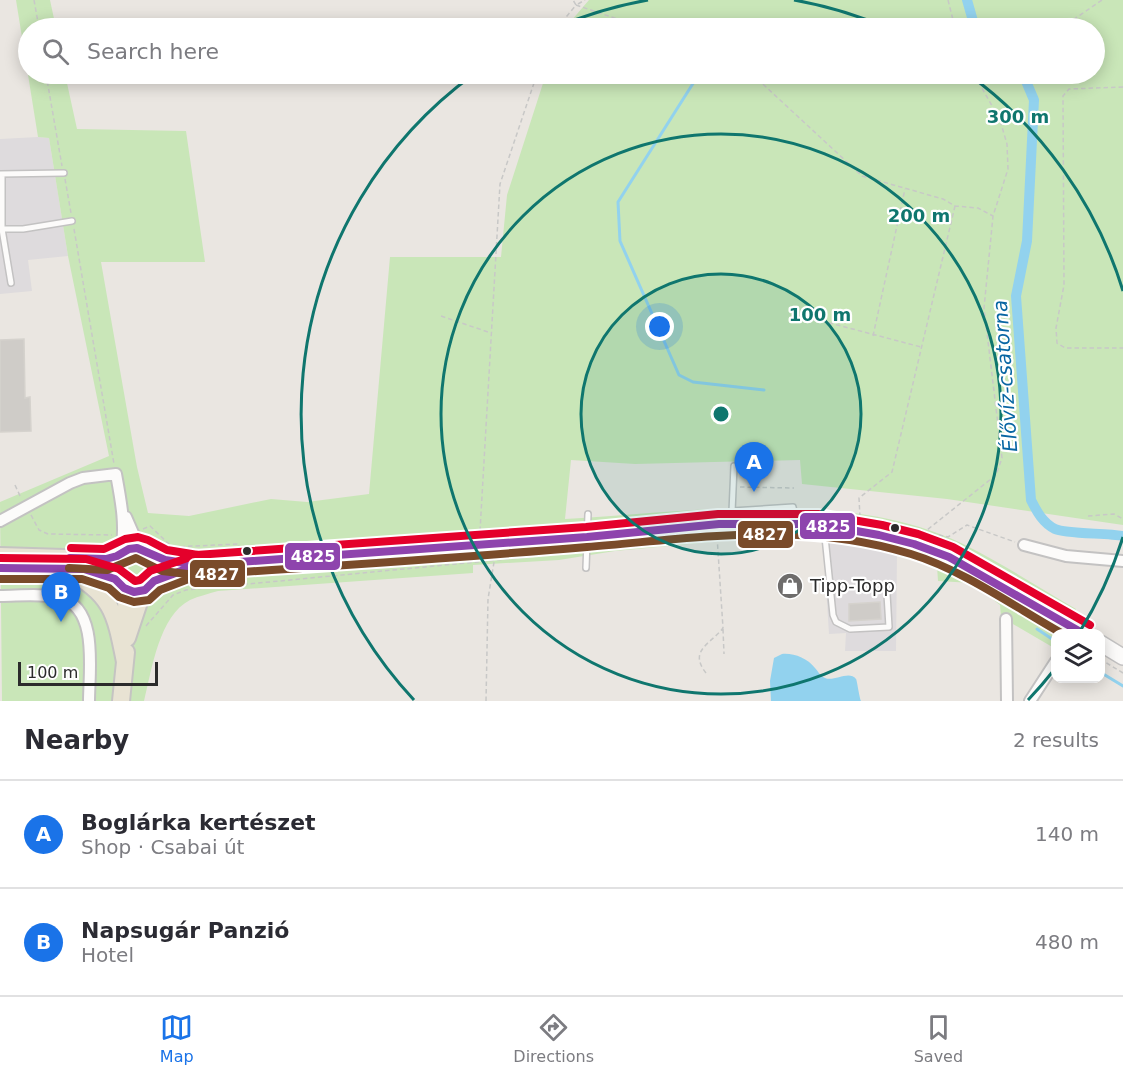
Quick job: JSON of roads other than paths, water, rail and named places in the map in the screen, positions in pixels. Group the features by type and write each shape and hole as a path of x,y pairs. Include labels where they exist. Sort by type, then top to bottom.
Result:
{"main road":[{"path":"0,556 88,559 119,554 136,548 150,553 158,570 140,599 128,638 121,701"},
{"path":"119,554 113,569 126,601 128,638"},
{"path":"0,568 84,569 131,591 150,585"},
{"path":"64,569 87,582 107,601 116,621 125,662"}],"street":[{"path":"0,521 83,478 116,474 123,512 124,535 119,554"},
{"path":"123,512 133,533 150,553 197,565 495,543 587,544 732,517 824,525 918,538 1073,629"},
{"path":"1024,545 1066,556 1123,561"},
{"path":"150,585 197,565"},
{"path":"0,596 57,597 70,602 78,609 87,625 89,701"},
{"path":"1006,619 1007,701"},
{"path":"1105,646 1123,657"},
{"path":"1030,701 1051,669"}],"lane":[{"path":"11,283 1,229 1,174 64,173"},
{"path":"1,229 23,229 72,221"},
{"path":"732,517 734,466"},
{"path":"586,568 588,514"},
{"path":"824,525 824,540 836,622 850,629 889,627 887,594"}],"water":[{"path":"782,654 796,655 804,659 825,678 853,677 856,680 861,701 771,701 770,681 774,658"}],"waterway":[{"name":"Élővíz-csatorna","path":"967,0 972,18"},
{"path":"693,84 618,202 620,241 679,375 693,382 764,390"},
{"name":"Élővíz-csatorna","path":"1027,84 1034,100 1027,241 1016,296 1031,500 1044,520 1051,527 1060,531 1123,536"},
{"path":"1037,629 1051,638"},
{"path":"1105,675 1123,686"}],"place":[{"name":"Boglárka kertészet","path":"754,492"},
{"name":"Tipp-Topp","path":"790,586"},
{"name":"Napsugár Panzió","path":"61,622"}]}
